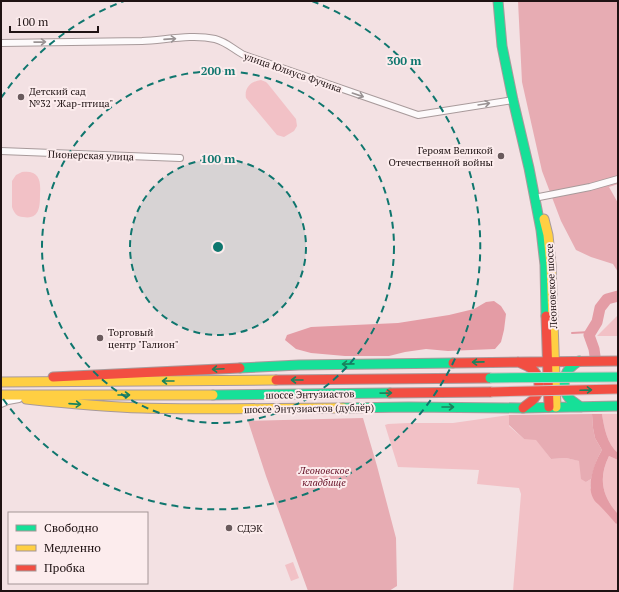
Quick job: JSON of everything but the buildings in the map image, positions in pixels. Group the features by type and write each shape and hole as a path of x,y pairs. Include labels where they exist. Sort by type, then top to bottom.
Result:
{"main road":[{"name":"Леоновское шоссе","path":"498,1 502,46 541,230 545,265 551,361"},
{"name":"Леоновское шоссе","path":"529,168 539,197 550,250 552,407"},
{"path":"1,381 299,365 618,360"},
{"path":"583,361 569,369 565,376 564,384 566,392 570,398 585,407"},
{"path":"517,362 531,368 539,381 536,396 531,402 522,408"},
{"name":"шоссе Энтузиастов","path":"1,381 618,377"},
{"name":"шоссе Энтузиастов","path":"1,396 235,395 618,389"},
{"name":"шоссе Энтузиастов (дублёр)","path":"1,396 72,404 197,409 409,407 522,408 618,406"}],"street":[{"name":"улица Юлиуса Фучика","path":"1,43 143,41 205,37 217,39 228,44 236,51 244,55 418,115 513,100"},
{"name":"Пионерская улица","path":"1,151 180,158"},
{"path":"539,197 590,187 618,179"},
{"path":"1,404 8,401 22,399"}],"shaded area":[{"path":"261,80 268,84 296,119 297,126 294,131 284,137 277,135 246,98 247,88 251,83"},
{"path":"22,172 35,174 38,177 40,184 40,203 38,211 33,216 29,217 21,217 17,215 12,207 12,181 16,175"},
{"path":"494,301 501,306 506,314 501,342 495,349 448,351 426,349 389,356 345,356 311,353 296,349 285,340 287,335 311,327 398,323 449,315 474,309 486,302"},
{"path":"618,315 618,336 597,336"},
{"path":"592,414 602,414 605,430 611,445 618,453 618,460 609,456 603,479 605,494 618,514 618,523 616,524 593,499 591,493 590,487 592,473 602,450 595,438"},
{"path":"602,414 618,414 618,453 611,445 605,430"},
{"path":"509,415 509,426 524,439 536,439 551,459 566,458 580,461 586,482 591,479 590,488 616,524 618,523 618,591 513,591 521,494 519,488 477,484 479,470 398,467 385,425 408,423 453,423"},
{"path":"609,456 618,460 618,514 608,500 603,486 604,472"},
{"path":"293,562 299,578 291,581 285,565"}],"green space":[{"path":"518,1 618,1 618,184 609,187 618,203 618,272 613,264 591,257 576,250 561,221 542,171 522,82"},
{"path":"592,414 595,438 602,450 591,479 586,482 581,479 579,461 566,458 551,459 536,440 524,439 509,425 509,415"},
{"name":"Леоновское кладбище","path":"363,418 396,538 397,586 389,591 308,591 266,476 248,421"}],"waterway":[{"path":"595,356 589,335 597,322 600,308 607,299 618,296"},
{"path":"572,333 590,332"}],"traffic: fast":[{"path":"498,1 502,46 541,230 545,265 546,316"},
{"path":"579,361 570,368 565,376 564,385 566,393 570,399 581,407"},
{"path":"240,368 299,365 453,363"},
{"path":"490,378 618,377"},
{"path":"213,395 390,393"},
{"path":"343,408 523,408 618,406"}],"traffic: slow":[{"path":"544,219 548,235 551,265 556,407"},
{"path":"1,382 276,380"},
{"path":"1,395 213,395"},
{"path":"26,399 98,406 142,408 343,408"}],"traffic: jam":[{"path":"546,316 549,407"},
{"path":"453,363 618,361"},
{"path":"518,362 533,370 539,381 538,393 532,401 523,408"},
{"path":"53,377 240,368"},
{"path":"276,380 490,378"},
{"path":"491,392 618,389"},
{"path":"390,393 491,392"}],"place":[{"name":"Детский сад №32 \"Жар-птица\"","path":"21,97"},
{"name":"Героям Великой Отечественной войны","path":"501,156"},
{"name":"Торговый центр \"Галион\"","path":"100,338"},
{"name":"СДЭК","path":"229,528"}]}
